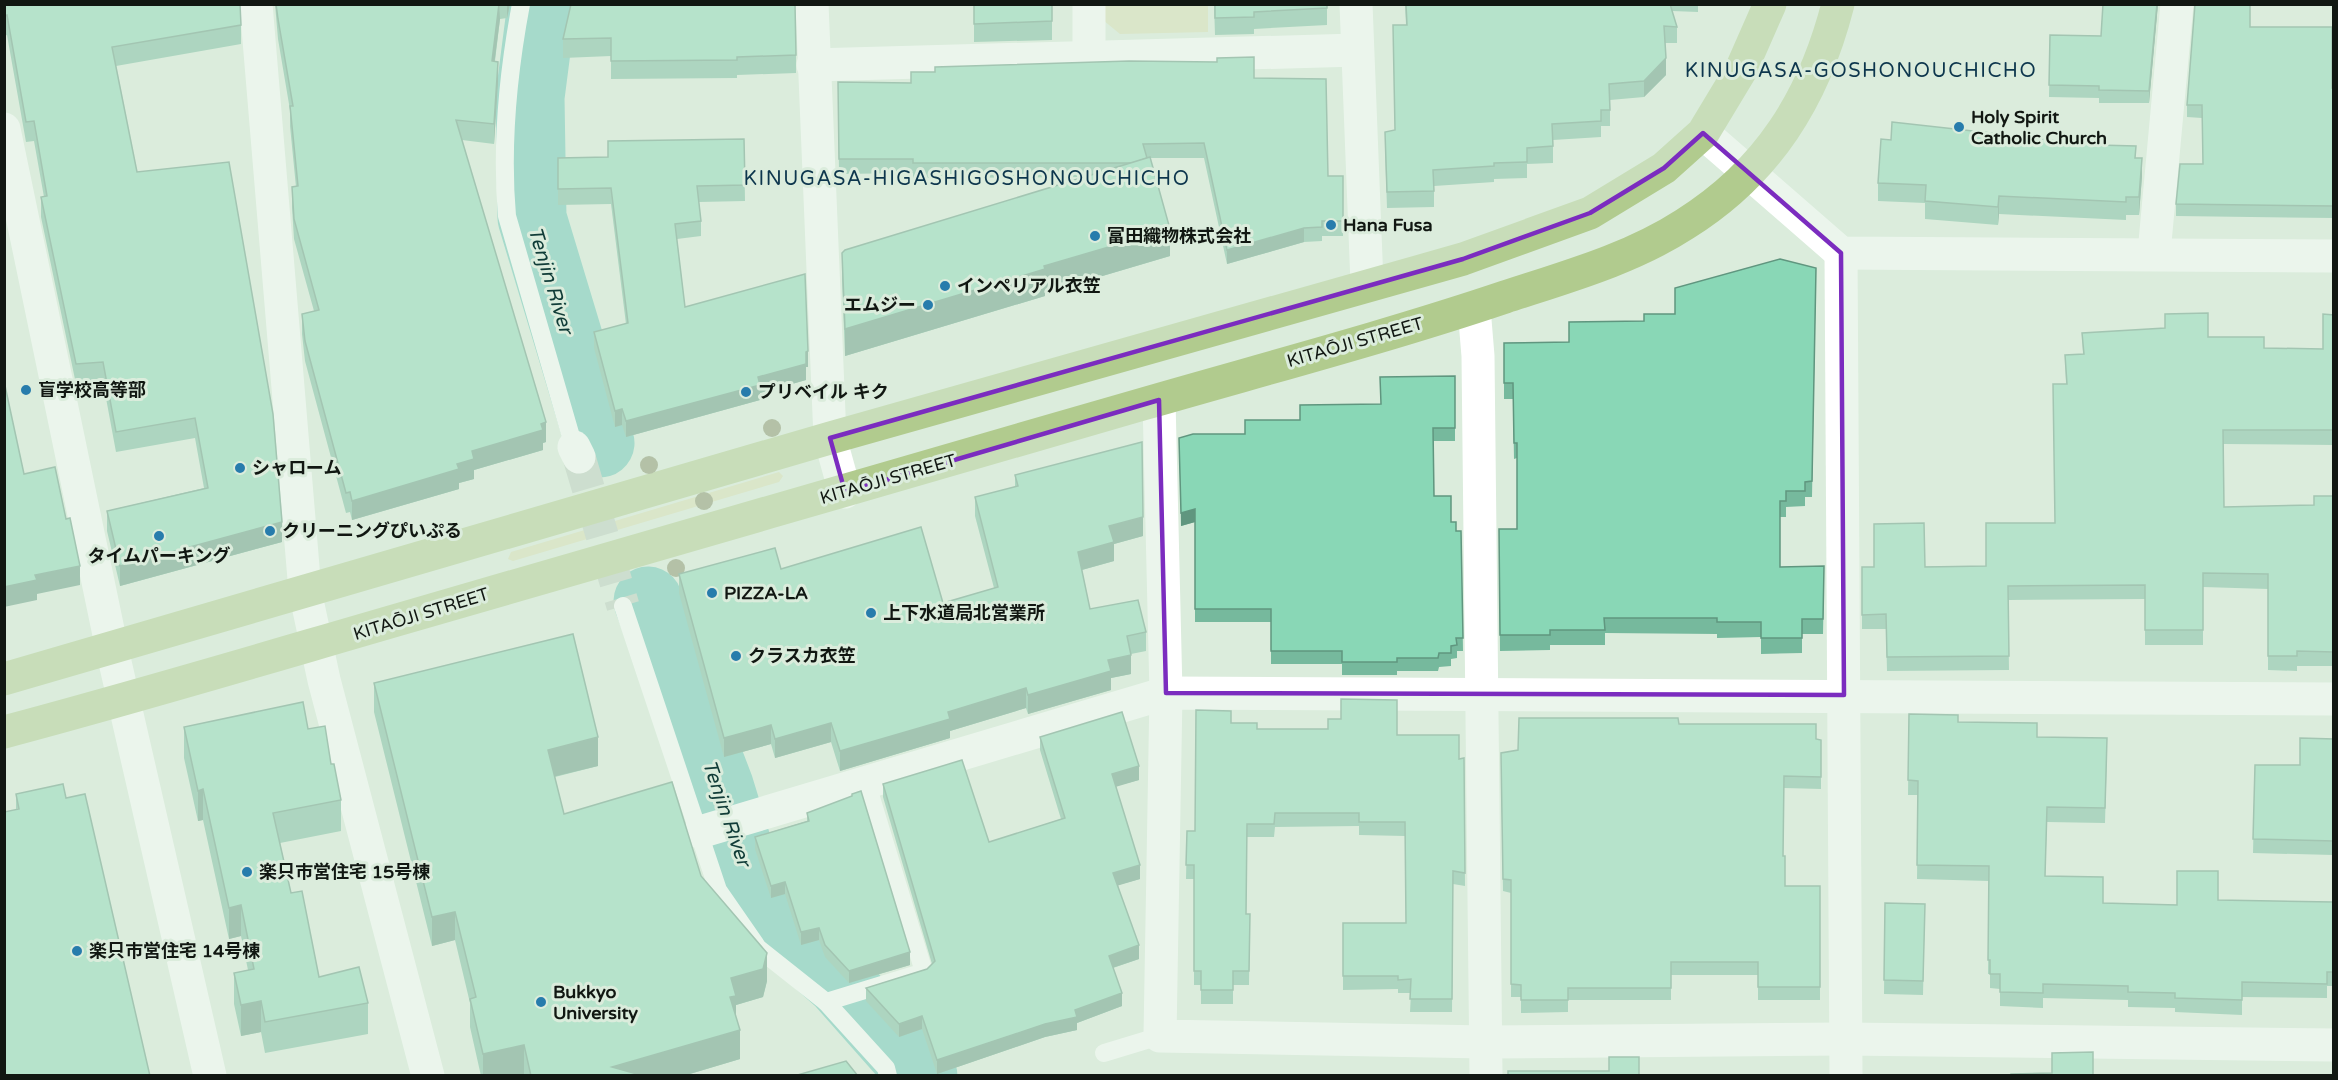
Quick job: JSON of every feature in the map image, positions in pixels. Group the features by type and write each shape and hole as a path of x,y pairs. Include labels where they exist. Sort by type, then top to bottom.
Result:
{"main road":[{"path":"4,679 830,438 1367,284 1463,259 1590,213 1664,168 1703,133 1741,70 1770,4"},
{"name":"KITAŌJI STREET","path":"4,732 316,646 392,621 845,492 1474,308 1583,272 1683,226 1719,200 1748,173 1780,139 1800,105 1821,62 1838,4"}],"street":[{"path":"256,4 305,591 316,646 428,1076"},
{"path":"812,4 830,438 845,492"},
{"path":"1089,4 1089,57"},
{"path":"1356,4 1367,284"},
{"path":"2154,253 2177,4"},
{"path":"813,65 1357,50"},
{"path":"4,129 123,701 210,1076"},
{"path":"1703,133 1840,254 2154,253 2334,256"},
{"path":"1840,254 1846,1076"},
{"path":"1474,308 1478,356 1486,1076"},
{"path":"1159,400 1166,693 1160,1036 1485,1042 1845,1039 2334,1045"},
{"path":"724,824 1166,693 2334,699"}],"lane":[{"path":"521,4 513,48 504,181 507,216 576,452"},
{"path":"623,606 724,824 718,890 758,948 833,1000 886,1068 888,1076"},
{"path":"833,1000 924,972 866,781"},
{"path":"1104,1053 1160,1036"}],"highlighted area":[{"path":"1703,133 1841,253 1844,695 1166,693 1159,400 845,492 830,438 1463,259 1590,213 1664,168"}],"green space":[{"path":"1102,5 1208,5 1208,32 1120,34 1103,20"},
{"path":"779,472 783,476 779,482 513,561 508,559 511,552"}],"building":[{"path":"4,4 240,4 241,25 112,47 137,172 229,162 273,414 282,522 120,566 107,511 208,488 195,418 116,432 103,362 76,364 41,197 47,196 34,121 26,122 7,15 4,16"},
{"path":"276,4 499,4 492,61 498,62 494,124 456,120 546,422 541,424 543,430 472,451 474,459 457,464 459,469 352,501 350,492 346,493 305,341 302,314 319,310 294,219 292,187 298,186 290,106 293,106"},
{"path":"571,4 795,4 796,55 737,57 737,60 611,61 611,38 563,39"},
{"path":"974,4 1052,4 1052,21 974,24"},
{"path":"1215,4 1327,4 1327,8 1254,12 1254,17 1215,18"},
{"path":"1406,4 1670,4 1677,27 1664,26 1666,58 1644,81 1609,84 1610,110 1601,110 1601,121 1552,124 1553,146 1527,148 1527,162 1494,163 1494,166 1433,170 1434,191 1387,192 1385,132 1395,130 1393,25 1407,25"},
{"path":"2103,4 2157,4 2149,91 2099,90 2099,86 2049,85 2050,35 2101,36"},
{"path":"2195,4 2250,4 2250,27 2332,27 2334,206 2176,204 2180,164 2203,164 2202,105 2187,105"},
{"path":"1254,57 1254,78 1326,79 1328,176 1343,176 1343,221 1322,221 1322,227 1304,228 1227,250 1204,143 1143,144 1147,158 1133,163 913,163 913,159 839,159 838,82 911,83 911,72 935,72 935,67 1129,61 1217,62 1217,58"},
{"path":"1892,122 2098,145 2136,146 2135,158 2142,158 2139,197 2126,197 2126,202 1999,196 1998,207 1925,201 1926,185 1878,183 1881,139 1891,140"},
{"path":"744,139 745,185 697,186 701,221 675,224 685,307 805,274 808,351 806,352 806,364 758,377 760,385 626,421 622,409 615,411 594,332 628,323 611,188 558,189 558,158 608,157 608,141"},
{"path":"1150,157 1170,229 845,329 842,253 845,250"},
{"path":"1780,259 1816,268 1812,481 1805,482 1805,491 1786,491 1786,501 1780,501 1780,567 1824,566 1823,619 1802,619 1802,638 1761,638 1761,622 1717,622 1717,618 1604,618 1605,630 1550,630 1550,635 1500,635 1499,529 1517,529 1517,443 1514,443 1513,383 1504,383 1504,343 1569,342 1569,322 1644,321 1644,314 1675,314 1675,288"},
{"path":"2208,313 2208,337 2264,337 2264,348 2323,349 2323,314 2334,315 2334,430 2223,430 2224,507 2314,505 2314,496 2334,496 2334,652 2297,651 2297,656 2268,656 2268,574 2203,573 2203,630 2145,630 2145,585 2008,586 2009,656 1887,657 1886,614 1862,615 1862,567 1874,567 1874,524 1924,523 1925,567 1986,566 1986,523 2055,523 2053,384 2067,384 2065,355 2084,354 2082,333 2165,328 2165,314"},
{"path":"1455,376 1455,428 1433,428 1434,496 1451,496 1451,522 1456,522 1456,531 1461,531 1463,638 1456,638 1457,645 1451,646 1451,653 1439,653 1438,658 1397,658 1397,662 1342,662 1342,651 1271,651 1271,609 1195,609 1195,509 1181,513 1179,438 1193,434 1245,434 1245,420 1300,420 1300,405 1381,404 1380,377"},
{"path":"4,381 24,474 55,467 66,519 70,518 80,566 35,575 37,580 4,587"},
{"path":"1142,442 1143,517 1109,526 1114,542 1078,552 1090,609 1138,600 1146,632 1127,636 1131,655 1108,660 1111,671 1028,695 1026,688 948,712 950,719 840,751 831,723 775,739 771,725 724,738 679,574 775,548 781,569 921,527 943,603 998,587 975,497 1018,486 1015,475"},
{"path":"573,634 598,737 548,750 564,814 672,782 701,876 767,953 763,969 731,978 736,996 730,997 740,1030 612,1067 644,1076 531,1076 524,1045 483,1054 470,999 476,997 455,912 432,917 374,683"},
{"path":"1341,699 1397,700 1397,735 1459,735 1459,759 1464,758 1465,873 1453,871 1452,999 1410,999 1411,979 1398,980 1398,976 1343,976 1343,923 1406,923 1405,822 1359,822 1359,813 1275,813 1274,824 1247,824 1246,914 1250,914 1249,971 1233,971 1233,990 1201,990 1201,971 1194,971 1194,865 1186,865 1187,831 1195,831 1196,710 1231,711 1231,723 1257,723 1257,729 1328,729 1328,719 1341,719"},
{"name":"楽只市営住宅 15号棟","path":"303,702 308,729 325,726 331,764 334,764 341,800 273,813 291,893 302,891 319,977 359,967 368,1003 265,1022 261,1001 241,1005 234,973 254,969 241,905 229,908 203,789 198,791 184,727"},
{"path":"1122,712 1139,766 1112,774 1140,865 1113,873 1139,945 1109,956 1122,993 1075,1010 1077,1017 1045,1024 937,1060 922,1016 899,1024 866,988 927,969 935,961 883,784 962,760 989,842 1065,818 1040,737"},
{"path":"1909,714 1958,715 1958,722 2037,723 2037,737 2107,738 2105,808 2047,807 2045,876 2103,877 2103,903 2177,905 2177,871 2218,871 2218,900 2333,902 2334,848 2334,972 2327,972 2327,984 2242,982 2242,1000 2175,998 2175,993 2128,992 2128,986 2043,984 2043,993 2000,992 2000,974 1990,974 1990,960 1988,960 1989,866 1917,865 1918,781 1908,780"},
{"path":"1519,718 1678,718 1679,724 1816,724 1816,739 1821,740 1821,777 1784,776 1783,856 1785,856 1785,886 1820,886 1820,987 1758,987 1758,962 1671,962 1671,988 1568,988 1568,1000 1521,1000 1521,985 1511,984 1511,880 1503,879 1501,753 1518,750"},
{"path":"2300,738 2334,739 2334,841 2253,839 2255,765 2300,765"},
{"name":"楽只市営住宅 14号棟","path":"63,784 66,798 85,794 150,1076 4,1076 4,812 19,809 16,794"},
{"path":"861,791 910,952 849,971 825,945 819,928 801,932 785,882 771,886 755,837 809,821 807,813"},
{"path":"1885,903 1925,904 1923,981 1884,980"},
{"path":"2093,1052 2093,1076 2011,1076 2011,1074 2052,1073 2052,1053"},
{"path":"1609,1057 1639,1057 1639,1076 1508,1076 1508,1071 1609,1071"},
{"path":"846,1061 858,1076 794,1076"}],"waterway":[{"name":"Tenjin River","path":"542,4 530,97 532,218 600,443"},
{"name":"Tenjin River","path":"648,601 719,786 743,864 780,929 839,981 923,1076"}],"tunnel":[{"path":"579,457 623,606"}],"place":[{"name":"Holy Spirit Catholic Church","path":"1959,127"},
{"name":"Hana Fusa","path":"1331,225"},
{"name":"富田織物株式会社","path":"1095,236"},
{"name":"インペリアル衣笠","path":"945,286"},
{"name":"エムジー","path":"928,305"},
{"name":"盲学校高等部","path":"26,390"},
{"name":"プリベイル キク","path":"746,392"},
{"name":"シャローム","path":"240,468"},
{"name":"クリーニングぴいぷる","path":"270,531"},
{"name":"タイムパーキング","path":"159,536"},
{"name":"PIZZA-LA","path":"712,593"},
{"name":"上下水道局北営業所","path":"871,613"},
{"name":"クラスカ衣笠","path":"736,656"},
{"name":"楽只市営住宅 15号棟","path":"247,872"},
{"name":"楽只市営住宅 14号棟","path":"77,951"},
{"name":"Bukkyo University","path":"541,1002"}],"district":[{"name":"KINUGASA-GOSHONOUCHICHO","path":"1861,70"},
{"name":"KINUGASA-HIGASHIGOSHONOUCHICHO","path":"967,178"}]}
